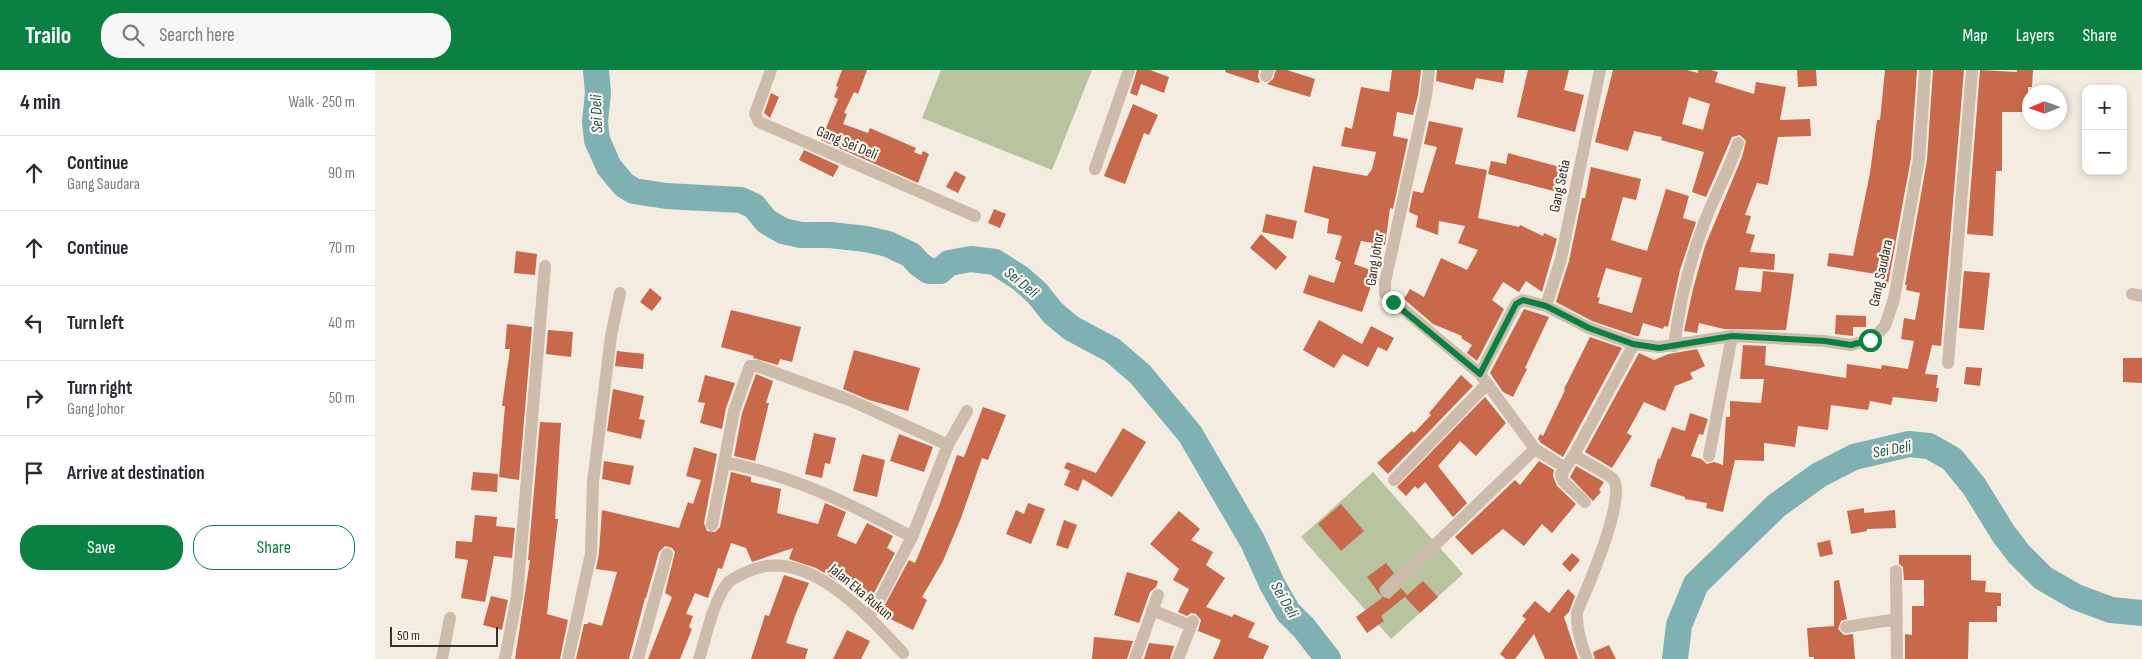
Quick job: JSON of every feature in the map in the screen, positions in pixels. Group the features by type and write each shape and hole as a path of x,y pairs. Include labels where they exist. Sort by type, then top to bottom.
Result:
{"street":[{"name":"Gang Sei Deli","path":"771,70 755,114 759,122 975,216"},
{"path":"1095,169 1129,70"},
{"name":"Gang Johor","path":"1429,70 1426,96 1385,282 1385,294 1483,379 1535,449 1564,467"},
{"name":"Gang Setia","path":"1546,306 1561,259 1600,70"},
{"name":"Gang Saudara","path":"1394,480 1483,379 1516,304 1523,300 1546,306 1589,328 1633,344 1659,348 1732,336 1825,341 1851,345 1870,340 1885,326 1894,299 1919,159 1925,70"},
{"path":"1947,363 1972,70"},
{"path":"1674,346 1678,311 1702,229 1738,143"},
{"path":"505,659 517,596 545,266"},
{"path":"568,659 591,553 595,467 611,336 620,293"},
{"path":"1709,456 1732,336"},
{"path":"1585,502 1561,478 1564,467 1574,455 1633,344"},
{"path":"712,525 734,411 749,368 752,366 852,401 947,445"},
{"path":"869,616 881,598 912,537 947,445 967,411"},
{"path":"1387,590 1535,449"},
{"path":"1574,455 1612,478 1616,486 1616,499 1607,537 1577,612 1578,627 1587,659"},
{"path":"724,462 793,480 849,503 912,537"},
{"path":"638,659 667,554"},
{"name":"Jalan Eka Rukun","path":"699,659 716,605 728,582 754,569 768,565 789,566 814,575 869,616 903,653"},
{"path":"1896,571 1897,659"},
{"path":"1135,659 1158,595"},
{"path":"1152,610 1192,623 1178,659"},
{"path":"442,659 450,618"},
{"path":"1846,627 1897,619"}],"green space":[{"path":"941,70 1092,70 1052,170 922,118"},
{"path":"1373,472 1463,574 1391,639 1301,537"}],"building":[{"path":"842,70 867,70 858,94 854,92 844,113 847,114 843,124 868,133 870,128 916,148 914,152 921,155 923,151 929,154 918,183 821,140 838,99 834,97"},
{"path":"1137,70 1150,70 1169,77 1164,93 1141,84 1137,96 1130,93"},
{"path":"1226,70 1259,70 1258,77 1260,82 1258,83 1225,72"},
{"path":"1276,70 1287,70 1315,79 1310,97 1267,84 1273,79"},
{"path":"1392,70 1421,70 1413,115 1397,112 1393,136 1408,139 1393,209 1390,208 1385,245 1361,241 1354,264 1376,272 1362,312 1303,293 1309,275 1334,283 1341,262 1335,259 1342,236 1327,233 1329,219 1304,212 1313,166 1367,176 1372,169 1376,152 1341,146 1345,127 1352,129 1361,87 1389,92"},
{"path":"1437,70 1505,70 1503,83 1476,78 1473,90 1436,81"},
{"path":"1528,70 1569,70 1564,90 1584,95 1575,132 1517,117"},
{"path":"1613,70 1687,70 1698,73 1698,70 1711,70 1718,72 1715,82 1754,94 1756,82 1786,87 1780,120 1810,119 1811,136 1778,137 1768,185 1757,183 1745,215 1751,216 1746,233 1755,235 1750,252 1775,254 1774,270 1739,267 1735,290 1761,292 1763,271 1794,274 1786,330 1724,329 1699,323 1697,333 1684,331 1705,246 1742,157 1746,141 1740,135 1732,137 1706,197 1692,192 1704,152 1661,140 1662,137 1634,131 1628,151 1595,142","holes":["1689,97 1710,104 1703,130 1682,124"]},
{"path":"1797,70 1816,70 1817,86 1798,87"},
{"path":"1885,70 1917,70 1911,158 1888,284 1881,283 1882,275 1827,266 1829,253 1853,256 1870,173 1877,120 1880,120"},
{"path":"1933,70 1964,70 1941,346 1932,345 1925,374 1938,375 1936,388 1939,388 1937,402 1893,397 1891,405 1870,401 1868,410 1831,405 1828,430 1798,426 1795,447 1764,443 1764,461 1735,460 1723,512 1706,508 1707,503 1685,499 1685,497 1650,486 1658,458 1660,459 1672,427 1685,431 1690,413 1708,419 1703,435 1699,434 1691,456 1701,459 1707,464 1714,462 1723,465 1726,417 1730,417 1730,401 1761,403 1764,379 1740,379 1743,345 1766,346 1765,365 1846,378 1847,364 1881,369 1882,365 1908,369 1914,341 1901,339 1904,318 1915,320 1920,293 1906,290 1907,285 1905,285 1927,160"},
{"path":"1980,70 2017,72 2017,70 2033,70 2032,85 2022,85 2022,112 2002,112 2002,171 1996,171 1993,236 1967,234"},
{"path":"771,93 779,97 770,118 764,113"},
{"path":"1133,104 1158,115 1149,135 1144,133 1125,184 1104,176"},
{"path":"1429,121 1463,128 1455,164 1487,170 1478,218 1519,227 1520,225 1543,236 1544,233 1557,239 1542,292 1526,281 1519,292 1503,282 1492,300 1504,309 1477,361 1467,353 1472,345 1461,338 1462,336 1433,324 1404,299 1410,289 1424,297 1441,258 1467,270 1478,250 1458,243 1465,226 1439,221 1438,235 1416,227 1418,216 1409,212 1413,191 1423,193 1437,147 1424,144"},
{"path":"804,150 839,166 833,177 799,160"},
{"path":"1508,153 1567,169 1561,193 1488,174 1491,161 1506,164"},
{"path":"1591,167 1641,179 1636,200 1623,197 1611,240 1647,251 1666,189 1689,196 1683,218 1696,222 1680,270 1668,327 1664,326 1663,329 1643,323 1639,336 1636,336 1592,321 1556,302 1569,261 1582,198 1585,198","holes":["1606,268 1642,278 1632,313 1598,303 1600,298 1597,297"]},
{"path":"955,171 966,177 958,193 946,187"},
{"path":"994,209 1006,214 1000,228 988,223"},
{"path":"1266,214 1297,221 1293,239 1262,232"},
{"path":"1261,234 1287,257 1276,270 1250,248"},
{"path":"516,251 537,254 535,275 514,273"},
{"path":"1964,271 1990,273 1984,330 1959,328"},
{"path":"650,288 662,298 652,311 640,302"},
{"path":"1524,309 1549,317 1513,397 1503,392 1490,373"},
{"path":"731,310 801,327 792,362 780,359 778,365 721,347"},
{"path":"1836,315 1866,316 1866,327 1853,327 1853,336 1835,334"},
{"path":"1319,320 1362,344 1371,326 1394,338 1387,351 1378,347 1368,367 1343,354 1334,368 1303,350"},
{"path":"507,324 532,327 519,480 499,477 505,406 502,406 510,349 505,349"},
{"path":"548,330 573,332 571,357 546,354"},
{"path":"1590,337 1622,348 1563,457 1538,439 1540,434 1543,436"},
{"path":"1697,349 1705,366 1690,373 1693,379 1675,386 1665,411 1644,402 1627,433 1632,436 1612,468 1585,452 1639,353 1654,360 1669,354"},
{"path":"854,350 920,368 908,411 869,400 843,389"},
{"path":"617,351 644,354 643,369 615,366"},
{"path":"2123,358 2142,358 2142,383 2123,382"},
{"path":"1966,367 1982,368 1980,386 1964,384"},
{"path":"756,374 773,381 766,403 769,403 755,461 734,456 742,413"},
{"path":"705,375 735,383 726,408 722,429 700,423 705,403 698,402"},
{"path":"1461,375 1473,386 1388,474 1377,463 1412,431 1414,433 1431,415 1429,413"},
{"path":"613,389 644,396 639,419 645,420 641,439 607,431"},
{"path":"1485,397 1506,423 1476,456 1460,441 1438,466 1467,503 1453,517 1425,482 1418,489 1415,486 1406,496 1397,487"},
{"path":"983,407 1006,415 988,460 982,458 961,518 943,561 922,597 927,600 913,630 880,614 909,560 915,563 939,506 957,455 964,457"},
{"path":"540,422 561,423 555,519 558,519 547,614 568,620 560,659 515,659 530,560 528,560"},
{"path":"1123,428 1146,442 1112,497 1083,479 1078,491 1064,485 1070,471 1064,468 1067,462 1096,473"},
{"path":"814,433 836,438 830,464 825,463 822,478 805,474"},
{"path":"899,434 933,447 924,472 890,461"},
{"path":"694,447 717,454 704,523 707,531 715,532 720,527 731,472 751,477 751,482 781,489 777,513 818,524 825,503 846,512 837,536 856,544 867,523 893,536 887,548 895,553 874,593 867,604 852,592 853,590 816,568 789,559 793,548 752,562 746,548 731,543 722,569 718,568 708,598 695,593 686,614 693,616 689,627 692,629 680,659 648,659 672,597 665,593 675,552 672,548 665,546 659,552 629,659 576,659 584,624 588,624 588,622 602,626 617,572 596,569 602,510 679,528 688,502 693,504 701,480 686,476"},
{"path":"862,454 885,460 877,497 853,491"},
{"path":"604,461 634,466 630,485 602,479"},
{"path":"1539,461 1554,470 1553,476 1557,486 1576,504 1552,533 1542,524 1524,546 1503,529 1472,555 1455,537 1515,480 1520,485"},
{"path":"1576,466 1604,482 1599,490 1601,492 1593,501 1570,477"},
{"path":"473,472 498,474 497,492 471,490"},
{"path":"1028,503 1045,509 1031,544 1006,534 1016,510 1024,514"},
{"path":"1341,504 1364,531 1341,551 1318,524"},
{"path":"1864,508 1864,513 1895,510 1896,528 1867,529 1867,531 1851,534 1847,511"},
{"path":"1179,511 1200,529 1191,540 1213,552 1206,565 1225,578 1206,607 1232,617 1234,614 1255,623 1248,637 1269,646 1263,659 1213,659 1221,640 1198,631 1201,620 1196,614 1191,613 1187,616 1178,612 1189,589 1173,580 1179,569 1150,544"},
{"path":"475,515 497,517 496,526 515,528 512,558 494,556 485,602 461,598 468,560 455,558 456,541 472,542"},
{"path":"1064,520 1077,525 1068,549 1056,545"},
{"path":"1830,540 1833,554 1820,557 1817,543"},
{"path":"1572,553 1580,560 1570,572 1562,564"},
{"path":"1899,555 1971,555 1971,580 1986,581 1985,592 2001,593 2001,606 1997,606 1997,622 1969,622 1968,659 1905,659 1905,634 1912,635 1912,606 1924,606 1924,580 1904,580 1903,567 1899,564"},
{"path":"1386,563 1394,573 1379,588 1381,596 1367,577"},
{"path":"1127,572 1158,581 1156,587 1150,592 1139,623 1114,615"},
{"path":"784,575 809,583 786,643 808,649 805,659 751,659 765,615 769,616"},
{"path":"1839,580 1847,619 1841,621 1838,629 1844,635 1853,634 1855,659 1814,659 1814,657 1809,657 1807,628 1834,626 1834,581"},
{"path":"1423,581 1438,597 1420,613 1405,597"},
{"path":"1401,588 1407,595 1381,616 1384,621 1367,633 1356,617 1382,598 1381,596 1389,599"},
{"path":"1568,589 1575,596 1569,612 1564,617 1578,659 1545,659 1534,634 1515,659 1506,659 1500,654 1526,619 1522,616 1535,601 1549,613"},
{"path":"491,596 508,600 502,630 483,625"},
{"path":"847,630 870,641 861,659 833,659"},
{"path":"1094,637 1133,641 1127,659 1092,659"},
{"path":"1149,643 1174,646 1170,659 1144,659"},
{"path":"1609,645 1616,659 1595,659 1593,652"}],"waterway":[{"name":"Sei Deli","path":"596,70 598,93 595,122 597,140 609,167 624,185 634,191 666,196 741,200 754,206 766,221 783,231 801,235 830,235 866,239 888,244 911,255 929,271 940,271 949,263 971,259 995,262 1020,278 1037,293 1053,313 1071,328 1112,350 1140,374 1190,434 1253,542 1272,584 1288,612 1304,628 1328,659"},
{"name":"Sei Deli","path":"1675,659 1679,625 1696,584 1776,506 1819,475 1854,457 1909,444 1929,446 1952,459 1974,486 2003,533 2019,554 2043,578 2076,597 2111,610 2142,613"}],"route":[{"path":"1393,302 1480,374 1516,304 1521,300 1546,306 1589,328 1633,344 1659,348 1732,336 1825,341 1851,345 1870,340"}]}
